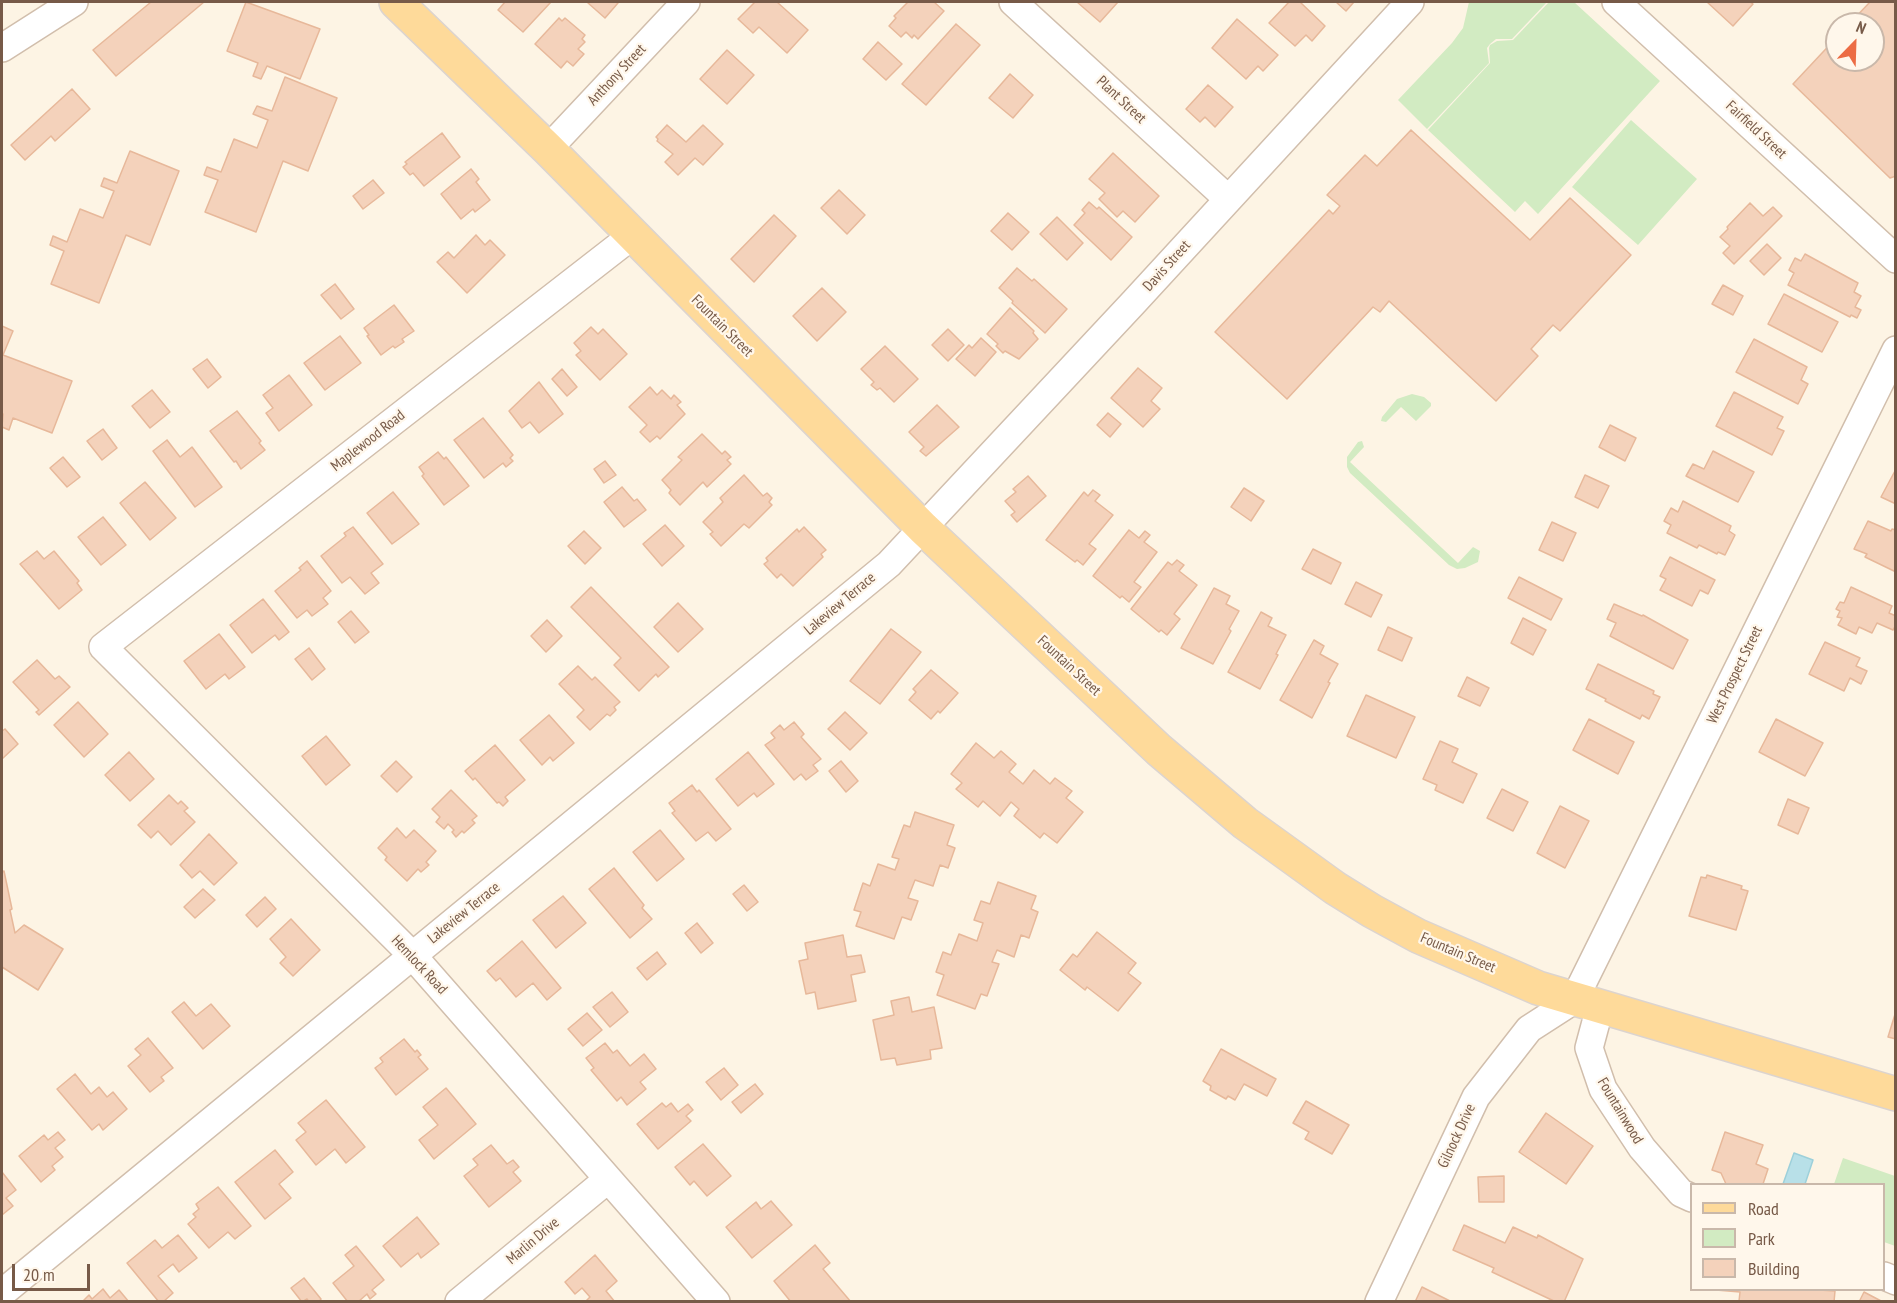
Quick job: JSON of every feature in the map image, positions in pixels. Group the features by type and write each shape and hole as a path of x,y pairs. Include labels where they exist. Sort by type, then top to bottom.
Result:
{"main road":[{"name":"Fountain Street","path":"396,2 548,149 923,528 1159,750 1245,823 1335,888 1372,911 1418,936 1538,988 1896,1094"}],"street":[{"path":"2,48 74,2"},
{"name":"Anthony Street","path":"548,149 686,2"},
{"name":"Plant Street","path":"1013,2 1228,199"},
{"name":"Davis Street","path":"923,528 1410,2"},
{"name":"Fairfield Street","path":"1616,2 1896,259"},
{"name":"Maplewood Road","path":"103,647 633,235"},
{"name":"West Prospect Street","path":"1587,1003 1896,350"},
{"name":"Lakeview Terrace","path":"2,1293 889,564 923,528"},
{"name":"Hemlock Road","path":"103,647 412,955 716,1302"},
{"name":"Fountainwood","path":"1587,1003 1589,1048 1603,1089 1642,1148 1681,1193 1690,1197"},
{"name":"Gilnock Drive","path":"1379,1302 1476,1097 1530,1029 1587,1003"},
{"name":"Marlin Drive","path":"459,1302 607,1180"}],"green space":[{"path":"1469,2 1547,2 1512,39 1496,39 1490,44 1487,48 1489,63 1427,129 1398,100 1452,43 1463,28"},
{"path":"1549,2 1574,2 1660,81 1538,214 1525,201 1515,212 1428,130 1490,63 1490,45 1497,41 1513,40"},
{"path":"1631,120 1697,179 1638,245 1572,187"},
{"path":"1412,394 1424,397 1431,403 1431,406 1416,421 1401,407 1386,422 1381,421 1397,399"},
{"path":"1362,441 1364,447 1350,462 1458,563 1473,547 1480,551 1478,562 1457,569 1449,565 1350,473 1347,467 1347,457 1358,442"},
{"path":"1843,1158 1895,1176 1895,1246 1885,1242 1885,1183 1834,1183"}],"water":[{"path":"1794,1153 1813,1160 1805,1183 1783,1183"}],"building":[{"path":"151,2 204,2 116,76 93,50"},
{"path":"246,2 320,29 300,79 267,66 261,79 253,76 258,63 227,51"},
{"path":"505,2 551,2 523,32 498,10"},
{"path":"755,2 777,2 808,30 787,53 759,27 753,33 738,19"},
{"path":"908,2 934,2 944,11 918,39 914,35 912,38 906,32 901,37 889,26 896,18 894,16"},
{"path":"1077,2 1118,2 1100,22"},
{"path":"1289,2 1300,2 1325,26 1312,41 1306,35 1295,46 1269,23"},
{"path":"1336,2 1354,2 1346,11"},
{"path":"1707,2 1750,2 1753,4 1733,26"},
{"path":"1870,2 1896,2 1896,176 1890,178 1793,84 1825,50 1825,72 1885,72 1885,12 1860,12"},
{"path":"588,3 618,3 605,18"},
{"path":"559,18 562,21 565,18 585,35 582,39 585,42 578,49 584,54 573,66 567,61 561,68 535,44"},
{"path":"1237,19 1278,55 1263,71 1258,66 1246,79 1212,48"},
{"path":"956,24 980,45 926,105 902,84"},
{"path":"878,42 902,64 886,80 863,59"},
{"path":"727,50 754,75 727,104 700,79"},
{"path":"1010,74 1033,95 1013,118 989,98"},
{"path":"285,77 337,98 308,171 283,161 256,232 205,212 218,180 204,175 207,167 221,172 234,139 257,148 268,120 253,114 257,106 272,111"},
{"path":"1208,85 1233,107 1215,127 1205,117 1200,122 1186,109"},
{"path":"72,89 90,109 55,141 51,136 25,160 11,145"},
{"path":"667,125 686,142 703,125 723,144 703,165 695,158 678,175 665,162 673,154 657,141 656,137"},
{"path":"1411,130 1530,240 1570,198 1631,255 1560,331 1553,325 1531,349 1538,356 1496,401 1389,301 1380,312 1373,307 1287,399 1215,332 1329,210 1333,214 1340,206 1327,195 1365,155 1377,166"},
{"path":"442,133 460,157 424,186 413,173 410,175 403,167 407,164 405,162"},
{"path":"130,151 179,171 150,245 126,235 99,303 51,284 64,251 50,245 53,236 67,242 80,209 103,218 114,191 101,186 104,178 117,183"},
{"path":"1113,153 1159,196 1135,222 1123,211 1117,217 1099,199 1105,193 1089,179"},
{"path":"471,169 479,179 476,182 490,200 475,212 473,209 461,219 441,194"},
{"path":"373,180 384,193 363,209 353,196"},
{"path":"839,190 865,215 847,234 821,208"},
{"path":"1089,202 1097,209 1099,207 1132,237 1111,260 1074,225 1085,213 1082,210"},
{"path":"1750,203 1763,216 1773,207 1782,216 1734,264 1723,253 1730,246 1720,237"},
{"path":"1008,213 1029,232 1012,250 991,231"},
{"path":"774,215 796,236 754,282 731,259"},
{"path":"1057,217 1083,243 1067,260 1040,234"},
{"path":"476,235 485,245 490,240 505,255 467,293 437,262 448,252 454,258"},
{"path":"1767,244 1781,258 1764,275 1750,261"},
{"path":"1805,254 1858,283 1854,292 1861,296 1855,307 1861,310 1857,318 1851,315 1850,317 1788,285 1794,273 1789,270 1795,258 1801,261"},
{"path":"1017,268 1032,281 1034,279 1067,309 1045,333 999,288"},
{"path":"335,284 354,309 341,319 321,295"},
{"path":"1723,285 1743,296 1733,315 1712,304"},
{"path":"822,288 846,312 817,341 793,316"},
{"path":"1784,294 1838,322 1822,352 1768,324"},
{"path":"394,305 414,331 402,339 404,342 395,348 393,346 381,355 364,328"},
{"path":"1010,308 1034,331 1038,339 1019,359 1005,351 1003,353 996,346 998,344 987,334"},
{"path":"2,326 13,331 3,355 72,381 52,433 13,418 9,430 2,427"},
{"path":"591,327 598,334 603,329 627,354 600,380 576,355 581,351 574,343"},
{"path":"948,329 964,345 948,361 932,345"},
{"path":"340,336 361,363 325,390 304,363"},
{"path":"981,338 996,352 975,376 956,359 969,345 972,348"},
{"path":"1754,339 1807,367 1801,380 1808,384 1798,404 1736,372"},
{"path":"885,346 918,379 894,402 880,388 877,390 871,385 874,382 861,369"},
{"path":"207,359 221,377 208,388 193,369"},
{"path":"1138,368 1162,388 1151,401 1160,409 1143,427 1111,398"},
{"path":"562,369 577,387 567,396 552,379"},
{"path":"289,375 312,405 279,431 266,413 273,408 263,395"},
{"path":"539,382 563,414 539,433 530,422 522,428 509,411"},
{"path":"650,387 657,395 662,390 671,399 674,395 681,402 677,405 685,414 660,439 657,436 650,442 640,432 647,425 629,407"},
{"path":"152,390 170,412 150,428 132,406"},
{"path":"1734,392 1783,417 1777,428 1784,431 1772,455 1716,426"},
{"path":"937,405 959,427 926,456 920,451 924,447 909,432"},
{"path":"237,411 261,441 259,443 265,450 241,469 210,431"},
{"path":"1108,413 1121,424 1110,437 1097,425"},
{"path":"483,418 513,455 510,458 513,461 506,467 503,463 484,478 454,440"},
{"path":"1610,425 1636,438 1625,461 1599,447"},
{"path":"103,429 117,448 102,460 87,441"},
{"path":"702,434 722,454 725,451 731,457 727,460 731,464 707,487 703,482 680,505 669,493 671,490 662,480 682,460 678,457"},
{"path":"167,440 180,457 192,447 222,487 195,507 153,451"},
{"path":"1713,451 1754,472 1738,502 1686,476 1693,464 1704,469"},
{"path":"438,452 444,459 446,457 469,486 444,505 422,476 424,474 419,467"},
{"path":"63,457 80,477 67,487 50,468"},
{"path":"605,461 616,475 604,483 594,469"},
{"path":"1896,469 1896,504 1881,497"},
{"path":"744,475 763,496 767,493 772,498 769,502 772,505 749,528 744,524 721,546 710,534 713,532 703,522 723,502 720,498"},
{"path":"1585,475 1609,486 1598,508 1575,497"},
{"path":"1028,476 1046,496 1017,522 1011,515 1015,512 1005,501 1016,492 1013,489"},
{"path":"145,482 176,518 150,540 120,503"},
{"path":"622,487 634,501 637,499 646,510 624,527 604,502"},
{"path":"1244,488 1264,501 1251,521 1231,507"},
{"path":"1093,490 1100,495 1095,501 1113,515 1089,544 1096,549 1083,565 1077,560 1075,562 1046,540 1084,492 1088,496"},
{"path":"393,492 419,524 392,544 367,513"},
{"path":"1683,501 1731,526 1729,531 1735,535 1725,555 1718,552 1717,554 1699,545 1697,548 1667,533 1671,525 1664,521 1671,508 1678,512"},
{"path":"103,517 126,545 101,565 78,537"},
{"path":"1868,521 1891,531 1896,530 1896,572 1865,557 1867,554 1854,549"},
{"path":"1552,522 1576,533 1563,561 1539,550"},
{"path":"665,525 684,546 662,566 643,544"},
{"path":"353,527 383,564 371,573 379,583 365,594 350,577 342,583 321,556 346,536 344,533"},
{"path":"804,527 826,550 821,554 823,557 793,586 781,574 777,578 764,564 768,561 766,558 797,529 799,532"},
{"path":"1129,530 1139,538 1145,531 1150,535 1144,542 1157,552 1134,582 1141,587 1129,602 1122,596 1120,598 1093,576"},
{"path":"584,531 601,548 585,564 568,546"},
{"path":"1313,549 1341,563 1331,584 1302,569"},
{"path":"37,551 44,559 54,551 79,581 77,583 82,590 59,609 20,564"},
{"path":"1670,557 1715,580 1708,594 1700,590 1692,606 1660,590 1666,579 1660,576"},
{"path":"1177,560 1184,565 1179,571 1197,585 1174,614 1180,619 1167,635 1161,630 1159,632 1131,609 1168,562 1172,565"},
{"path":"307,561 331,591 323,598 328,604 312,616 307,610 297,618 275,591 301,570 299,568"},
{"path":"1519,577 1562,599 1551,620 1508,598"},
{"path":"1356,582 1382,595 1371,617 1345,604"},
{"path":"591,587 669,667 658,677 656,674 639,691 614,665 621,658 571,607"},
{"path":"1851,587 1892,606 1889,613 1896,616 1896,625 1893,630 1877,623 1872,633 1859,627 1856,634 1838,625 1842,618 1837,617 1840,611 1836,609 1840,602 1844,603"},
{"path":"1214,588 1230,596 1226,604 1239,611 1213,664 1181,648"},
{"path":"263,599 289,632 279,640 275,635 252,653 230,625"},
{"path":"678,603 703,629 678,652 654,627"},
{"path":"1614,604 1643,615 1688,640 1673,669 1610,636 1616,623 1607,619"},
{"path":"351,611 369,632 355,643 338,622"},
{"path":"1261,612 1272,618 1268,626 1286,635 1260,689 1228,672"},
{"path":"1523,618 1546,630 1533,655 1511,643"},
{"path":"547,620 562,636 546,652 531,636"},
{"path":"1388,627 1412,638 1402,661 1378,650"},
{"path":"891,629 921,652 880,704 850,681"},
{"path":"219,634 245,667 229,679 225,674 206,689 184,661"},
{"path":"1314,640 1324,646 1320,654 1338,664 1312,718 1280,700"},
{"path":"1825,642 1860,658 1856,666 1867,671 1861,684 1850,678 1844,691 1809,674"},
{"path":"309,648 325,669 312,680 295,659"},
{"path":"37,660 55,679 59,676 70,687 39,715 36,712 39,710 13,682"},
{"path":"1598,664 1654,691 1653,694 1660,697 1649,719 1642,715 1640,719 1586,689"},
{"path":"578,666 592,680 595,677 620,702 614,707 616,710 610,716 607,714 590,730 577,717 584,710 559,684"},
{"path":"931,670 958,693 940,713 938,711 931,719 909,700 916,692 913,689"},
{"path":"1467,677 1489,688 1480,706 1458,696"},
{"path":"1366,695 1415,717 1396,758 1347,736"},
{"path":"78,702 108,734 84,757 54,725"},
{"path":"845,712 867,733 850,750 828,729"},
{"path":"549,715 574,743 553,761 550,757 542,765 520,740"},
{"path":"1589,719 1634,742 1618,774 1573,750"},
{"path":"1776,719 1823,743 1805,776 1759,752"},
{"path":"794,722 804,734 801,737 821,759 813,765 818,771 806,780 801,774 794,780 765,745 775,738 771,733 780,725 784,730"},
{"path":"5,729 18,744 2,759 2,731"},
{"path":"326,736 350,765 326,785 302,756"},
{"path":"1440,741 1458,749 1452,762 1477,774 1463,803 1435,790 1437,785 1423,779"},
{"path":"976,743 994,758 1001,751 1016,764 1009,772 1023,784 1034,770 1050,784 1055,778 1072,791 1066,798 1083,812 1057,843 1044,833 1040,838 1014,816 1019,809 1011,802 1000,816 983,801 978,807 956,789 962,783 951,774"},
{"path":"495,745 525,780 505,797 508,801 503,806 497,803 475,778 473,780 465,771"},
{"path":"129,752 154,779 130,801 105,775"},
{"path":"748,752 774,784 757,797 754,793 738,806 716,779"},
{"path":"396,761 412,777 397,792 381,776"},
{"path":"841,761 858,781 846,792 829,771"},
{"path":"692,785 697,792 699,790 731,829 716,841 708,832 696,841 672,813 675,811 669,803"},
{"path":"1502,789 1528,802 1513,831 1487,818"},
{"path":"451,790 477,816 472,820 475,823 456,837 452,832 454,830 448,824 444,829 436,822 440,817 432,809"},
{"path":"169,795 178,804 181,801 188,808 184,811 195,822 171,845 158,831 151,838 138,825"},
{"path":"1788,799 1809,808 1798,834 1778,825"},
{"path":"1560,806 1589,821 1565,868 1537,853"},
{"path":"915,812 954,825 947,845 955,848 948,868 940,865 933,886 915,880 908,898 918,901 911,920 902,917 894,939 856,926 861,912 854,910 863,883 870,886 878,864 895,870 899,859 892,857 904,825 910,827"},
{"path":"397,828 406,838 414,830 436,851 426,862 429,865 421,872 418,869 407,881 385,860 387,857 378,848"},
{"path":"660,830 684,859 657,881 633,852"},
{"path":"209,834 237,863 214,885 200,871 192,878 180,865"},
{"path":"614,868 644,905 642,908 652,919 630,938 589,889"},
{"path":"4,871 15,933 24,925 63,949 38,990 2,967 2,872"},
{"path":"1707,875 1742,886 1741,889 1748,891 1736,930 1689,916 1701,877 1706,878"},
{"path":"998,882 1036,896 1031,909 1038,912 1029,938 1021,935 1014,957 997,950 992,962 999,964 987,996 981,994 975,1009 937,995 944,975 936,972 943,952 951,955 959,934 977,941 983,923 974,920 981,901 990,904"},
{"path":"744,885 758,902 747,911 733,894"},
{"path":"203,889 215,900 195,918 184,907"},
{"path":"563,896 586,923 556,948 533,920"},
{"path":"265,897 276,909 257,927 246,915"},
{"path":"291,919 320,950 293,976 280,963 286,957 270,939"},
{"path":"697,923 713,943 701,953 685,933"},
{"path":"1097,932 1136,963 1128,973 1141,983 1118,1011 1087,987 1085,990 1060,970 1073,954 1077,957"},
{"path":"843,935 847,957 861,955 865,972 851,975 856,1001 818,1009 815,992 806,994 799,961 808,959 805,943"},
{"path":"522,941 561,988 547,1000 533,983 516,997 500,978 496,981 487,971"},
{"path":"657,952 666,964 647,980 637,968"},
{"path":"612,992 628,1012 610,1027 593,1007"},
{"path":"909,997 912,1012 934,1007 942,1048 930,1050 931,1059 897,1065 895,1058 881,1060 873,1020 894,1015 891,1001"},
{"path":"184,1002 196,1016 211,1004 230,1026 203,1049 172,1012"},
{"path":"1896,1011 1896,1039 1888,1037"},
{"path":"587,1013 602,1030 583,1046 568,1029"},
{"path":"148,1038 173,1068 161,1077 164,1081 150,1092 128,1066 141,1055 135,1049"},
{"path":"404,1039 415,1052 417,1050 421,1055 418,1057 428,1069 396,1095 375,1068 383,1062 380,1058"},
{"path":"605,1043 613,1053 617,1050 630,1066 644,1054 656,1069 640,1082 646,1089 627,1105 621,1097 617,1101 591,1070 594,1068 586,1058"},
{"path":"1221,1049 1276,1079 1267,1096 1244,1084 1235,1100 1228,1096 1226,1099 1210,1090 1211,1086 1203,1081"},
{"path":"724,1068 738,1085 721,1100 706,1082"},
{"path":"75,1074 91,1094 99,1087 107,1097 113,1092 127,1109 103,1130 99,1124 92,1130 57,1089"},
{"path":"755,1084 763,1094 741,1113 732,1102"},
{"path":"446,1088 476,1124 434,1159 419,1140 438,1125 423,1107"},
{"path":"326,1100 365,1147 346,1163 335,1149 316,1165 296,1140 306,1132 298,1123"},
{"path":"1306,1101 1349,1125 1332,1154 1305,1139 1309,1132 1293,1123"},
{"path":"662,1103 666,1107 671,1103 678,1112 688,1104 693,1110 686,1116 691,1121 658,1149 637,1124"},
{"path":"1546,1113 1593,1146 1566,1184 1519,1152"},
{"path":"58,1132 65,1140 55,1148 63,1157 52,1166 55,1170 41,1182 19,1156 44,1135 48,1140"},
{"path":"1725,1132 1763,1145 1756,1164 1768,1169 1763,1183 1726,1183 1721,1173 1712,1170"},
{"path":"703,1144 731,1176 707,1196 694,1181 690,1185 675,1167"},
{"path":"491,1145 507,1164 513,1160 519,1167 513,1172 521,1181 489,1207 464,1176 478,1165 473,1159"},
{"path":"275,1150 293,1172 279,1184 291,1198 265,1219 235,1182"},
{"path":"2,1172 16,1190 6,1198 13,1206 2,1215"},
{"path":"1504,1176 1504,1202 1479,1202 1478,1177"},
{"path":"218,1187 251,1226 235,1239 228,1232 209,1248 188,1224 196,1217 193,1214 199,1209 196,1204"},
{"path":"771,1201 792,1225 752,1258 726,1227 756,1202 761,1209"},
{"path":"417,1217 439,1244 421,1258 418,1253 401,1267 383,1246"},
{"path":"1464,1225 1505,1243 1513,1227 1537,1238 1538,1235 1583,1259 1564,1302 1556,1302 1492,1272 1494,1268 1453,1250"},
{"path":"178,1235 197,1258 179,1272 173,1264 158,1276 173,1293 163,1302 159,1302 127,1263 155,1240 162,1248"},
{"path":"815,1245 830,1263 823,1269 851,1302 791,1302 774,1281"},
{"path":"356,1246 384,1280 372,1290 376,1294 370,1299 367,1294 358,1302 348,1302 333,1283 354,1266 345,1255"},
{"path":"595,1255 617,1281 606,1291 615,1302 585,1302 590,1297 582,1288 575,1294 565,1282"},
{"path":"304,1278 321,1299 319,1302 309,1302 307,1299 302,1302 291,1288"},
{"path":"1422,1287 1452,1302 1415,1302"},
{"path":"103,1289 110,1298 119,1290 129,1302 82,1302 89,1295 92,1299"},
{"path":"1728,1291 1835,1291 1834,1302 1746,1302 1739,1301 1740,1292"},
{"path":"1864,1292 1883,1302 1859,1302"}]}
